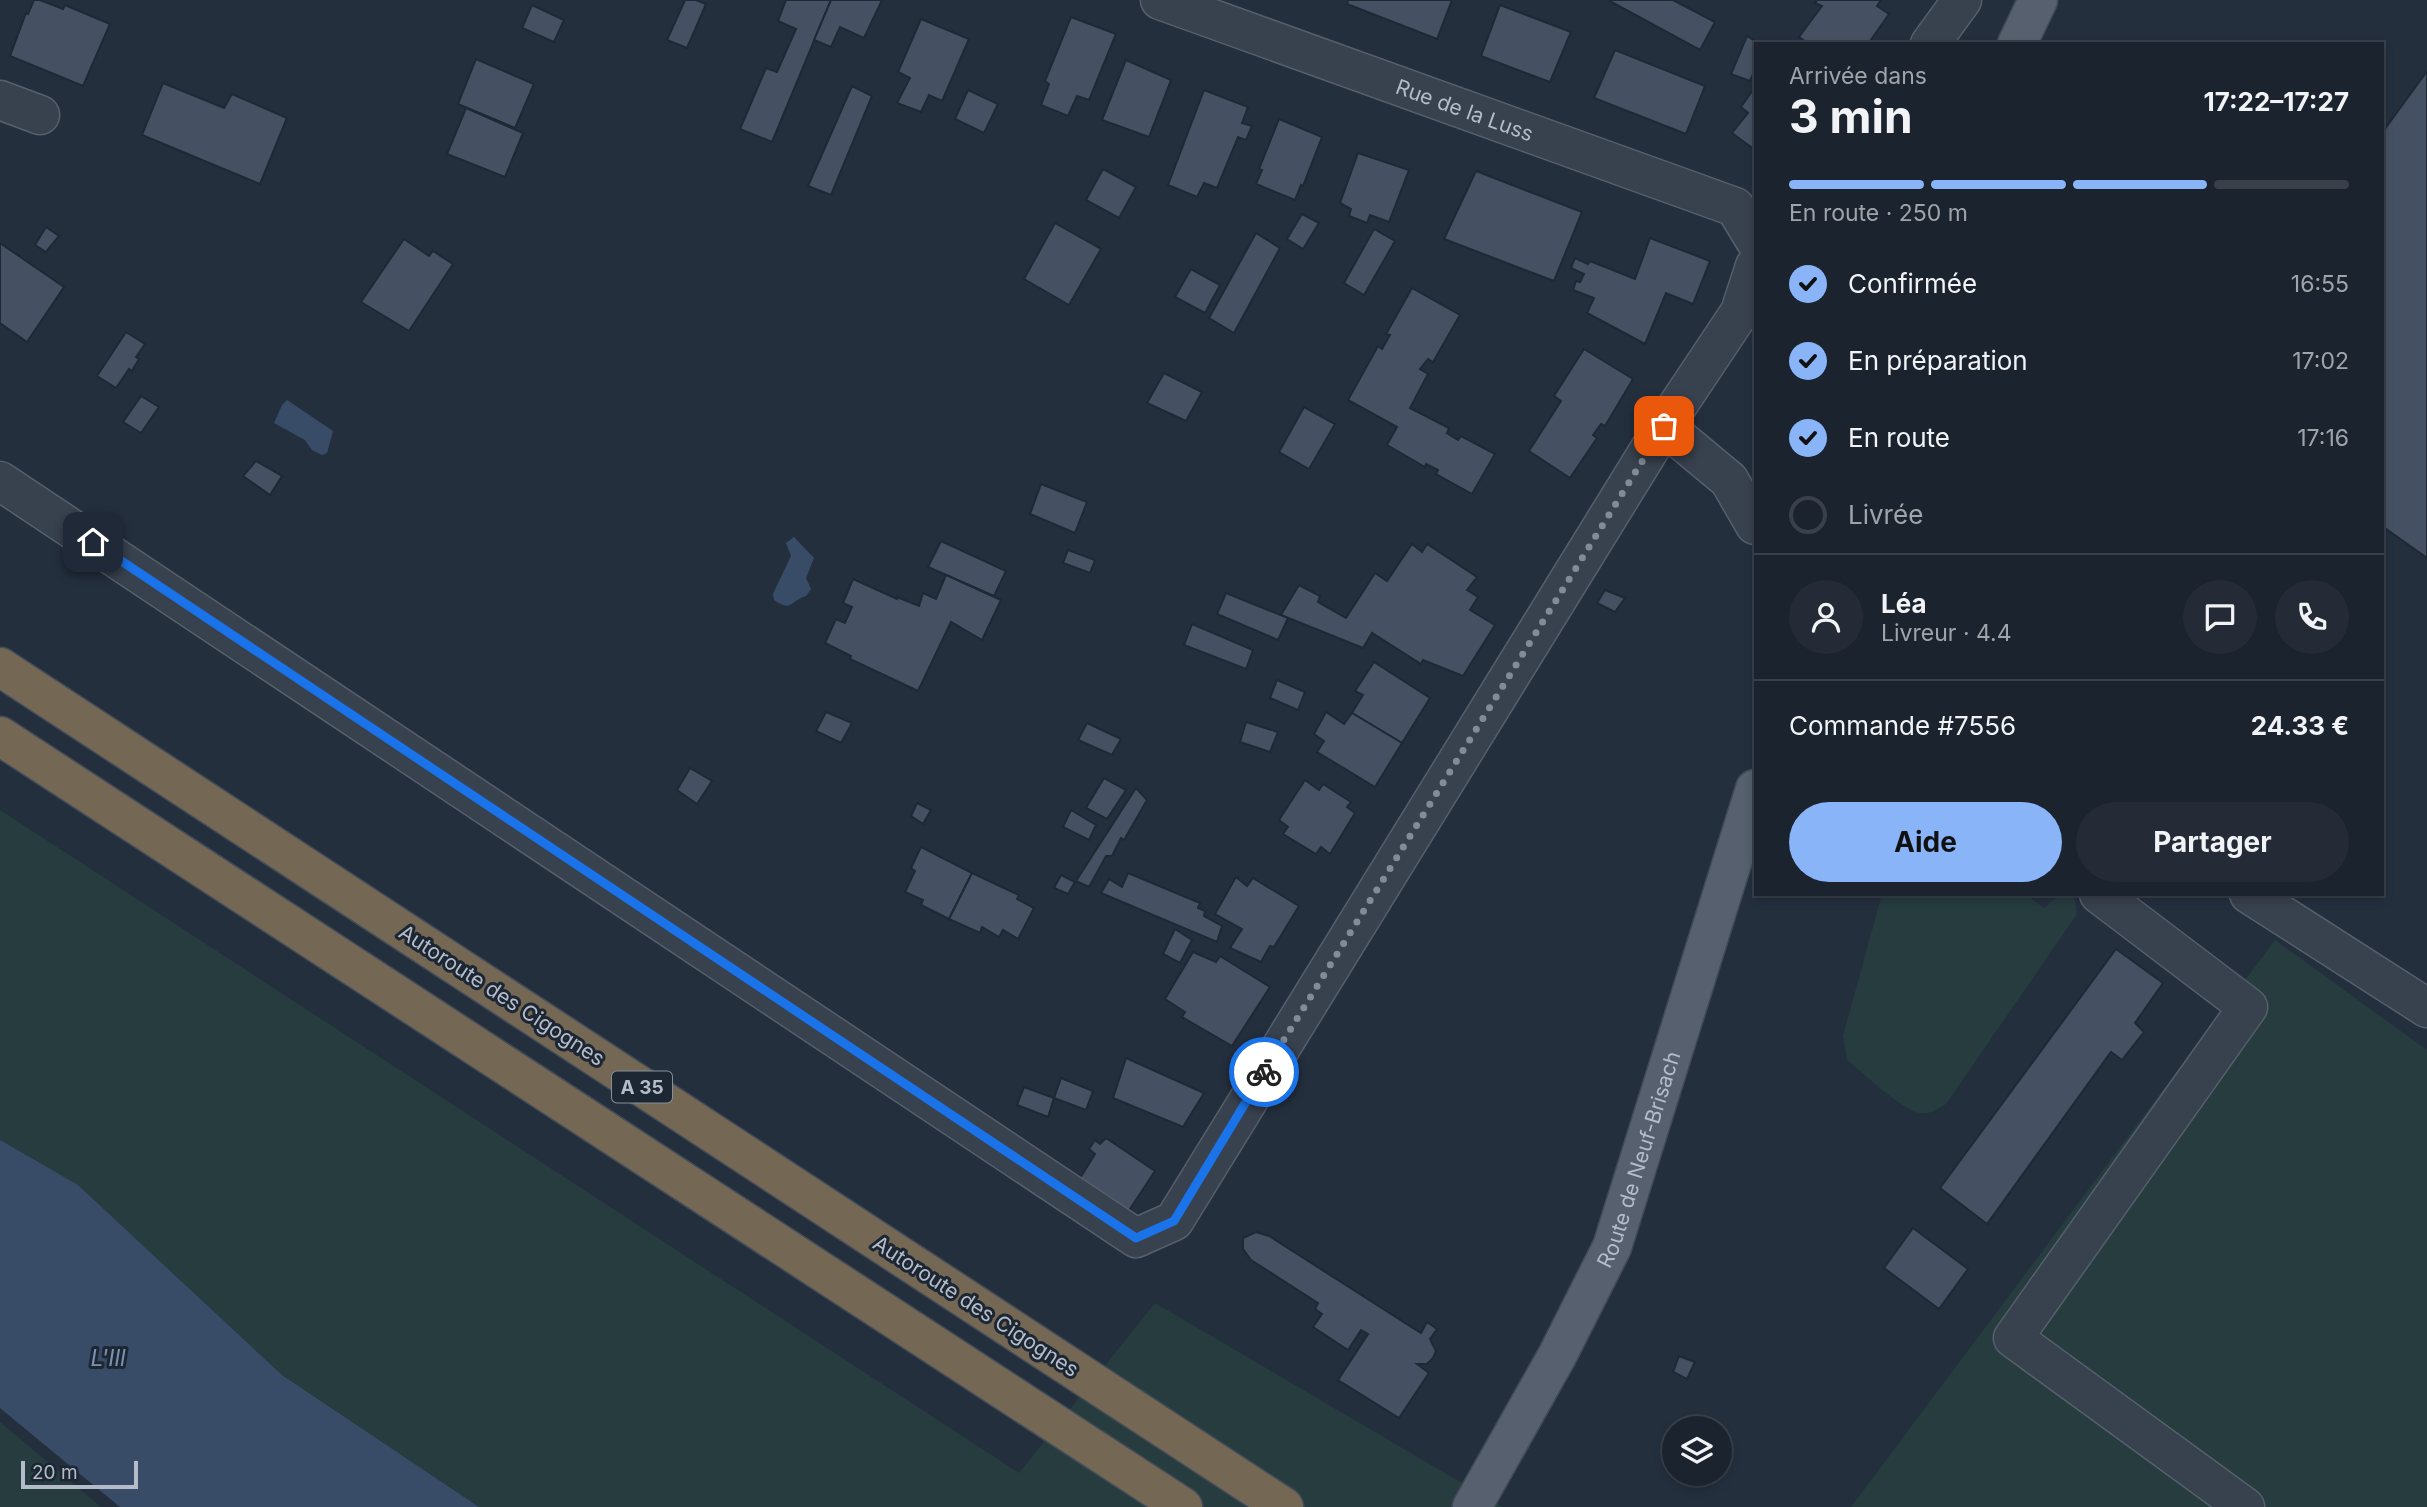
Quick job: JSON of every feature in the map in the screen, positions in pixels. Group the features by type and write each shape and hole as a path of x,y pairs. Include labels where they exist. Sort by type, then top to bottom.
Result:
{"highway":[{"name":"Autoroute des Cigognes","path":"0,667 1284,1507"},
{"name":"A 35","path":"0,736 1182,1507"}],"main road":[{"name":"Route de Neuf-Brisach","path":"1476,1500 1557,1356 1612,1247 1754,792"}],"street":[{"name":"Rue de la Luss","path":"1160,0 1735,207 1754,238"},
{"path":"1931,42 1962,0"},
{"path":"0,100 40,115"},
{"path":"0,481 1136,1238 1174,1221 1664,426 1740,312 1754,270"},
{"path":"1664,426 1742,480 1754,522"},
{"path":"2102,896 2248,1007 2013,1338 2245,1507"},
{"path":"2252,896 2427,1008"}],"green space":[{"path":"0,810 1019,1473 1155,1303 1503,1507 479,1507 282,1375 78,1185 0,1142"},
{"path":"1881,896 2028,896 2044,908 2059,896 2072,896 2075,900 2077,914 1946,1104 1927,1113 1913,1111 1904,1106 1847,1060 1843,1036"},
{"path":"2275,940 2427,1050 2427,1507 1851,1507"},
{"path":"0,1422 101,1507 0,1507"}],"water":[{"path":"287,400 333,431 327,453 322,455 312,450 305,440 274,423"},
{"path":"794,537 814,558 806,578 811,589 806,596 788,606 774,600 773,594 791,556 786,543"},
{"name":"L'Ill","path":"0,1140 78,1185 282,1375 479,1507 120,1507 0,1408"}],"building":[{"path":"34,0 63,9 65,5 110,24 83,86 10,56 26,13 28,14"},
{"path":"685,0 706,4 687,48 667,40"},
{"path":"786,0 831,0 772,142 740,129 766,68 777,72 796,29 778,21"},
{"path":"831,0 882,0 864,38 840,27 831,47 814,40"},
{"path":"1348,0 1452,0 1437,39 1347,4"},
{"path":"1608,0 1673,0 1715,22 1700,50"},
{"path":"1817,0 1881,0 1877,6 1889,14 1869,42 1806,42 1799,37 1822,6 1815,3"},
{"path":"532,5 564,20 554,42 522,28"},
{"path":"1500,5 1571,32 1550,82 1481,56"},
{"path":"1071,17 1116,34 1089,100 1077,96 1068,116 1041,105 1049,84 1045,81"},
{"path":"921,19 969,39 942,101 929,95 921,112 897,103 910,78 898,72"},
{"path":"1747,36 1757,42 1754,42 1754,72 1750,81 1731,74"},
{"path":"1615,50 1705,86 1686,134 1594,98"},
{"path":"476,59 534,84 515,128 458,104"},
{"path":"1126,60 1171,80 1149,137 1102,120"},
{"path":"2427,71 2427,558 2384,527 2384,130"},
{"path":"163,83 224,108 232,94 287,118 260,184 142,135"},
{"path":"852,86 872,96 831,195 808,186"},
{"path":"1754,88 1754,149 1732,133 1748,113 1741,107"},
{"path":"968,90 998,104 984,133 955,119"},
{"path":"1204,90 1248,107 1242,123 1252,126 1246,140 1238,137 1217,188 1204,183 1197,197 1168,185"},
{"path":"466,108 523,133 505,177 447,154"},
{"path":"1279,119 1322,137 1295,200 1256,184 1262,170 1259,169"},
{"path":"1358,153 1409,170 1389,222 1370,215 1367,223 1349,216 1351,209 1340,203"},
{"path":"1103,169 1136,187 1119,218 1086,200"},
{"path":"1476,171 1582,212 1554,281 1444,239"},
{"path":"1302,214 1319,223 1303,249 1287,239"},
{"path":"1055,223 1101,249 1069,305 1024,279"},
{"path":"46,227 59,236 46,252 35,245"},
{"path":"1374,229 1395,241 1364,295 1344,283"},
{"path":"1256,233 1280,248 1234,333 1209,318"},
{"path":"1650,238 1710,261 1693,304 1666,293 1645,344 1587,313 1594,298 1573,290 1576,281 1580,282 1584,274 1571,268 1575,258 1588,264 1590,261 1635,279"},
{"path":"404,239 429,256 433,251 453,264 409,331 361,302"},
{"path":"0,243 64,287 27,342 0,323"},
{"path":"1191,269 1220,285 1205,313 1175,297"},
{"path":"1412,288 1460,315 1433,362 1428,359 1420,369 1428,374 1410,408 1449,428 1447,433 1458,440 1461,436 1495,454 1472,494 1436,474 1438,470 1426,464 1425,467 1387,445 1397,427 1348,400 1378,346 1382,349 1390,335 1386,334"},
{"path":"126,332 145,344 136,357 139,359 132,371 129,369 116,388 97,376"},
{"path":"1584,349 1633,379 1605,426 1601,424 1593,435 1597,438 1570,478 1529,451 1561,401 1554,396"},
{"path":"1164,373 1202,392 1186,421 1147,403"},
{"path":"141,396 159,407 141,433 123,422"},
{"path":"1304,407 1335,424 1309,469 1279,452"},
{"path":"256,461 282,476 270,495 243,476"},
{"path":"1041,484 1087,502 1075,533 1030,514"},
{"path":"941,541 1006,571 994,596 928,567"},
{"path":"1412,544 1422,552 1427,544 1477,577 1467,590 1478,597 1470,610 1495,625 1463,676 1423,660 1421,664 1372,633 1363,648 1281,615 1299,585 1320,596 1318,602 1346,618 1375,573 1387,581"},
{"path":"1068,550 1095,560 1090,573 1063,563"},
{"path":"946,575 1001,600 982,640 951,622 918,691 850,659 851,656 825,643 836,619 845,623 852,607 843,603 853,579 919,606 923,593 936,599"},
{"path":"1605,590 1625,598 1615,612 1597,603"},
{"path":"1226,593 1288,618 1278,640 1217,614"},
{"path":"1192,624 1253,650 1246,669 1184,645"},
{"path":"1374,662 1430,698 1402,743 1352,713 1363,695 1355,691"},
{"path":"1277,680 1305,692 1298,710 1270,698"},
{"path":"826,712 852,723 841,743 816,731"},
{"path":"1326,712 1344,724 1352,713 1402,743 1375,787 1317,752 1324,741 1314,734"},
{"path":"1246,722 1278,732 1270,752 1240,742"},
{"path":"1087,723 1121,739 1112,755 1078,740"},
{"path":"690,768 712,781 697,804 677,790"},
{"path":"1104,778 1126,790 1107,819 1086,808"},
{"path":"1305,780 1319,790 1323,784 1351,802 1347,807 1355,813 1330,854 1321,847 1316,854 1283,834 1288,827 1279,820"},
{"path":"1136,788 1147,800 1124,840 1121,838 1112,856 1106,856 1089,887 1076,881"},
{"path":"917,803 931,810 923,824 911,816"},
{"path":"1071,810 1096,825 1089,840 1063,827"},
{"path":"921,847 972,873 949,919 921,905 923,900 905,892 915,871 911,868"},
{"path":"972,873 1019,895 1017,899 1034,908 1018,939 1003,930 999,937 982,927 980,933 949,919"},
{"path":"1128,873 1200,903 1198,908 1205,911 1204,916 1222,926 1217,942 1101,893 1109,879 1122,887"},
{"path":"1061,875 1075,882 1068,894 1054,888"},
{"path":"1236,877 1247,886 1253,878 1299,906 1274,947 1270,946 1261,962 1230,948 1242,929 1215,914"},
{"path":"1175,929 1192,940 1180,963 1163,954"},
{"path":"2116,949 2163,983 2135,1023 2144,1032 2122,1060 2111,1052 1987,1224 1940,1188"},
{"path":"1193,952 1216,962 1220,956 1270,987 1232,1046 1182,1017 1185,1012 1165,999"},
{"path":"1126,1058 1204,1093 1183,1127 1113,1098"},
{"path":"1061,1078 1093,1091 1086,1110 1054,1098"},
{"path":"1024,1087 1054,1098 1048,1117 1017,1105"},
{"path":"1106,1138 1155,1171 1126,1215 1077,1183 1095,1154 1089,1149 1095,1140 1100,1144"},
{"path":"1913,1228 1968,1269 1939,1309 1884,1268"},
{"path":"1256,1232 1269,1236 1421,1333 1427,1322 1437,1329 1430,1339 1436,1351 1433,1358 1427,1364 1417,1364 1429,1373 1399,1418 1338,1380 1368,1334 1361,1330 1348,1350 1313,1327 1322,1314 1315,1309 1318,1303 1251,1260 1243,1249 1243,1238"},
{"path":"1679,1356 1695,1362 1687,1379 1673,1372"}],"way so far":[{"path":"1264,1072 1664,426"}],"route":[{"path":"93,542 1136,1238 1174,1221 1264,1072"}]}
